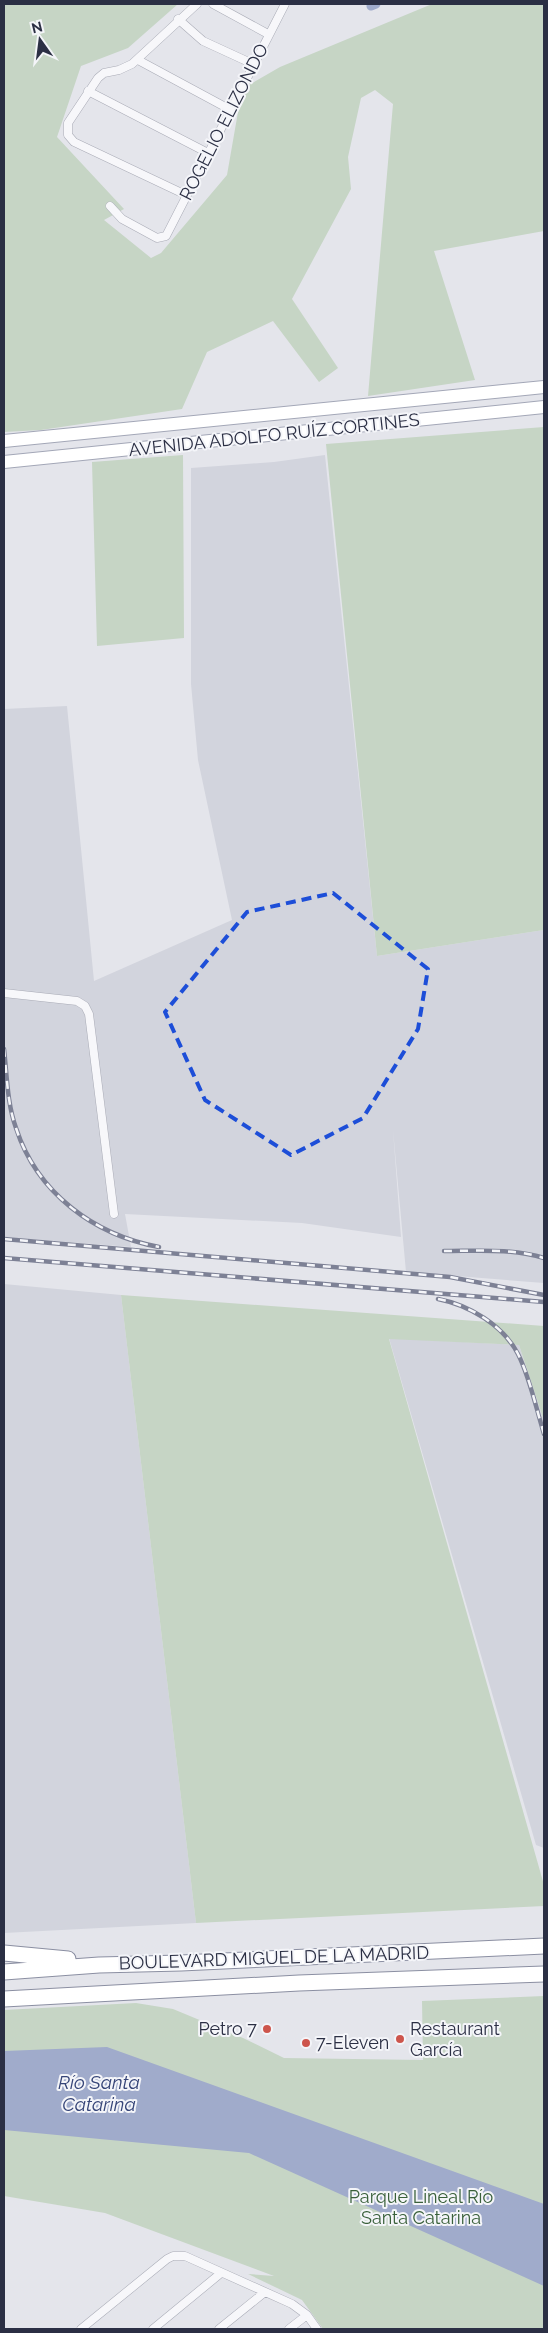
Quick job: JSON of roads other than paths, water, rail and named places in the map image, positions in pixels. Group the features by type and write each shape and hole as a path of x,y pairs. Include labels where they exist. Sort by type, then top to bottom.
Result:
{"highway":[{"name":"BOULEVARD MIGUEL DE LA MADRID","path":"4,1972 99,1965 544,1946"},
{"path":"4,1953 75,1960 99,1965"},
{"name":"BOULEVARD MIGUEL DE LA MADRID","path":"4,1999 299,1983 544,1974"},
{"path":"4,2009 33,2007 55,1997"}],"main road":[{"name":"AVENIDA ADOLFO RUÍZ CORTINES","path":"4,441 544,387"},
{"name":"AVENIDA ADOLFO RUÍZ CORTINES","path":"4,462 544,407"}],"street":[{"path":"186,195 74,142 68,134 68,123 101,74 126,67 138,60 197,4"},
{"path":"213,4 268,34"},
{"name":"ROGELIO ELIZONDO","path":"110,206 122,219 161,239 166,236 252,64 285,4"},
{"path":"178,20 203,41 252,64"},
{"path":"138,60 229,109"},
{"path":"88,91 208,153"},
{"path":"4,993 77,1001 85,1006 89,1014 114,1214"},
{"path":"81,2329 173,2256 185,2256 292,2304 307,2315 317,2329"},
{"path":"153,2329 221,2273"},
{"path":"219,2329 265,2292"},
{"path":"289,2329 307,2315"}],"water":[{"name":"Río Santa Catarina","path":"107,2047 544,2204 544,2286 249,2153 4,2130 4,2051"}],"waterway":[{"path":"371,6 376,4"}],"railway":[{"path":"4,1049 9,1099 13,1118 26,1151 38,1172 53,1191 91,1221 135,1241 159,1247"},
{"path":"4,1239 450,1277 544,1295"},
{"path":"444,1251 507,1251 544,1258"},
{"path":"4,1258 544,1302"},
{"path":"438,1299 473,1311 494,1325 512,1344 526,1373 544,1434"}],"place":[{"name":"Petro 7","path":"267,2029"},
{"name":"Restaurant García","path":"400,2039"},
{"name":"7-Eleven","path":"306,2043"}],"park label":[{"name":"Parque Lineal Río Santa Catarina","path":"421,2207"}]}
